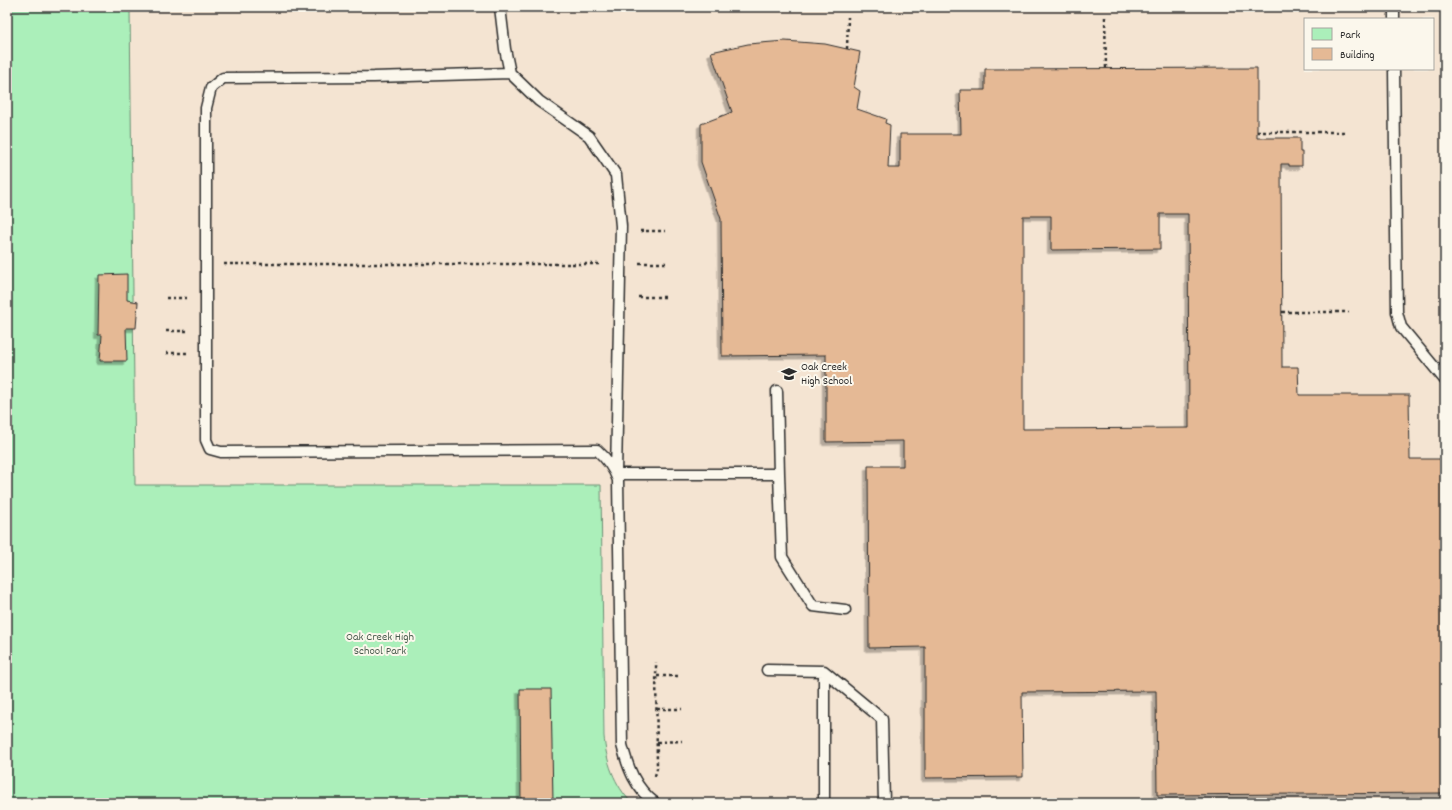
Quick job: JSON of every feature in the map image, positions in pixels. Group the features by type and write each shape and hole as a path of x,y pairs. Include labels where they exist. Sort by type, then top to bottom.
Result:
{"lane":[{"path":"500,7 505,49 510,73 540,101 589,136 616,175 621,226 616,474"},
{"path":"1394,7 1394,18"},
{"path":"1394,70 1397,312 1401,327 1445,380"},
{"path":"510,73 374,77 223,78 211,88 206,108 206,440 210,449 221,452 597,450 604,456 616,474 618,480 622,745 627,764 634,780 646,797 654,803"},
{"path":"777,391 782,557 813,606 845,610"},
{"path":"616,474 779,474"},
{"path":"767,670 824,671 882,719 884,803"},
{"path":"824,671 824,803"}],"path":[{"path":"1105,17 1106,68"},
{"path":"847,49 848,18"},
{"path":"1257,132 1348,132"},
{"path":"621,226 640,231 665,231"},
{"path":"638,263 666,263"},
{"path":"221,264 603,264"},
{"path":"619,297 666,297"},
{"path":"1282,312 1349,312"},
{"path":"654,777 657,768 656,662"},
{"path":"657,676 681,676"},
{"path":"657,710 682,709"},
{"path":"657,742 682,741"}],"shaded area":[{"name":"Oak Creek High School","path":"130,7 1445,7 1445,803 632,803 622,794 605,750 601,485 135,485"}],"green space":[{"name":"Oak Creek High School Park","path":"7,7 130,7 135,485 601,485 604,736 612,772 620,788 632,803 7,803"}],"building":[{"path":"785,41 825,44 860,52 854,87 860,91 857,109 886,119 885,123 890,125 888,168 900,168 900,134 961,134 960,90 985,90 985,69 1257,68 1257,138 1300,138 1300,152 1302,152 1302,166 1289,166 1289,164 1281,164 1282,367 1298,367 1299,395 1409,395 1410,459 1445,459 1445,793 1157,795 1156,691 1022,692 1023,777 925,778 925,647 869,648 868,466 903,466 903,441 826,442 826,355 722,356 721,219 701,162 701,124 732,112 711,52 748,44","holes":["1160,214 1188,214 1189,428 1023,429 1023,216 1051,216 1051,250 1160,249"]},
{"path":"127,274 127,300 138,302 136,328 126,328 127,361 100,361 102,335 98,335 99,275"},
{"path":"520,689 551,689 553,802 521,803"}],"place":[{"name":"Oak Creek High School","path":"789,374"}]}
